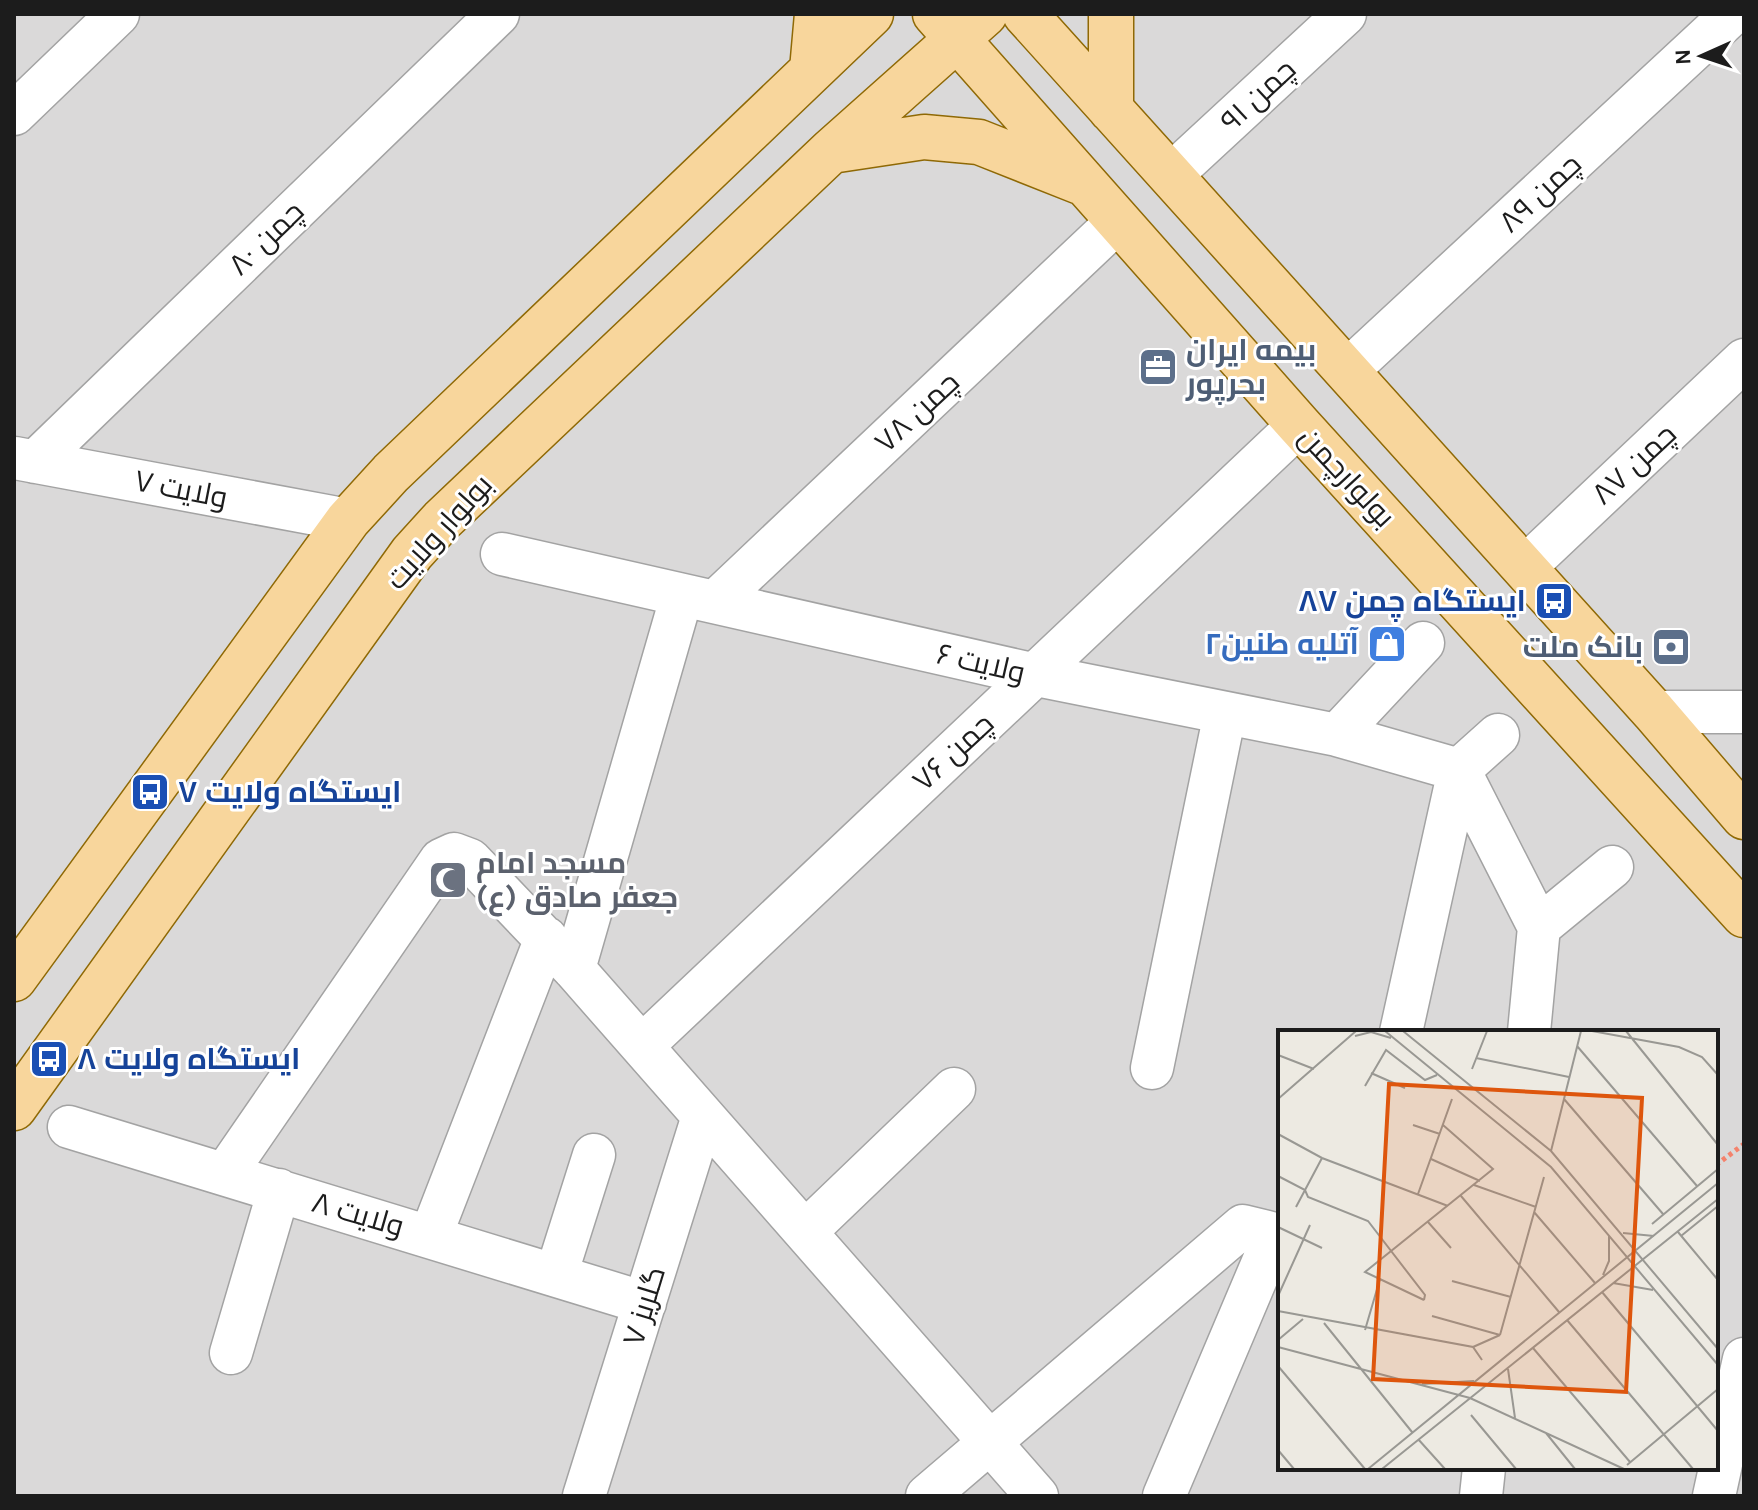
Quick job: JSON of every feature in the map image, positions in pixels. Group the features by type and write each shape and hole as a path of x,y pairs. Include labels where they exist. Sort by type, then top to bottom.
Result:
{"main road":[{"path":"812,70 817,14"},
{"path":"14,979 348,520 391,473 871,14"},
{"path":"1025,14 1654,712 1744,817"},
{"path":"1111,14 1111,110"},
{"name":"بولوار ولایت","path":"14,1108 412,553 454,509 831,151 959,22"},
{"name":"بولوارچمن","path":"959,22 1118,221 1743,921"},
{"path":"831,151 924,137 979,142 1086,184"}],"street":[{"path":"14,114 118,14"},
{"name":"چمن ۸۰","path":"24,460 498,14"},
{"name":"چمن ۹۱","path":"1171,175 1345,14"},
{"name":"چمن ۸۹","path":"1347,371 1732,14"},
{"name":"چمن ۷۸","path":"698,599 1118,221"},
{"name":"چمن ۸۷","path":"1524,568 1744,360"},
{"name":"چمن ۷۶","path":"642,1046 1299,425"},
{"name":"ولایت ۷","path":"24,460 348,520"},
{"name":"ولایت ۶","path":"502,554 1036,675 1337,735 1459,770"},
{"path":"574,969 698,599"},
{"path":"1337,735 1423,643"},
{"path":"1654,712 1744,712"},
{"path":"1152,1068 1225,713"},
{"path":"1401,1030 1459,770 1498,735"},
{"path":"1459,770 1539,927 1529,1030"},
{"path":"225,1174 441,860 454,854 470,860 574,969 1037,1496"},
{"path":"1539,927 1612,867"},
{"path":"431,1235 546,938"},
{"path":"805,1232 954,1089"},
{"name":"گلریز ۷","path":"584,1496 703,1116"},
{"name":"ولایت ۸","path":"69,1127 431,1235 645,1303"},
{"path":"556,1275 594,1155"},
{"path":"231,1353 279,1190"},
{"path":"927,1496 1243,1226 1275,1234 1164,1496"},
{"path":"1714,1496 1744,1359"},
{"path":"1481,1496 1484,1470"}],"path":[{"path":"1718,1164 1744,1144"}],"shaded area":[{"path":"14,14 1744,14 1744,1496 14,1496"}],"place":[{"name":"بيمه ايران بحرپور","path":"1158,367"},
{"name":"ایستگاه چمن ۸۷","path":"1554,601"},
{"name":"آتلیه طنین۲","path":"1387,644"},
{"name":"بانک ملت","path":"1671,647"},
{"name":"ایستگاه ولایت ۷","path":"150,792"},
{"name":"مسجد امام جعفر صادق (ع)","path":"448,880"},
{"name":"ایستگاه ولایت ۸","path":"49,1059"}]}
